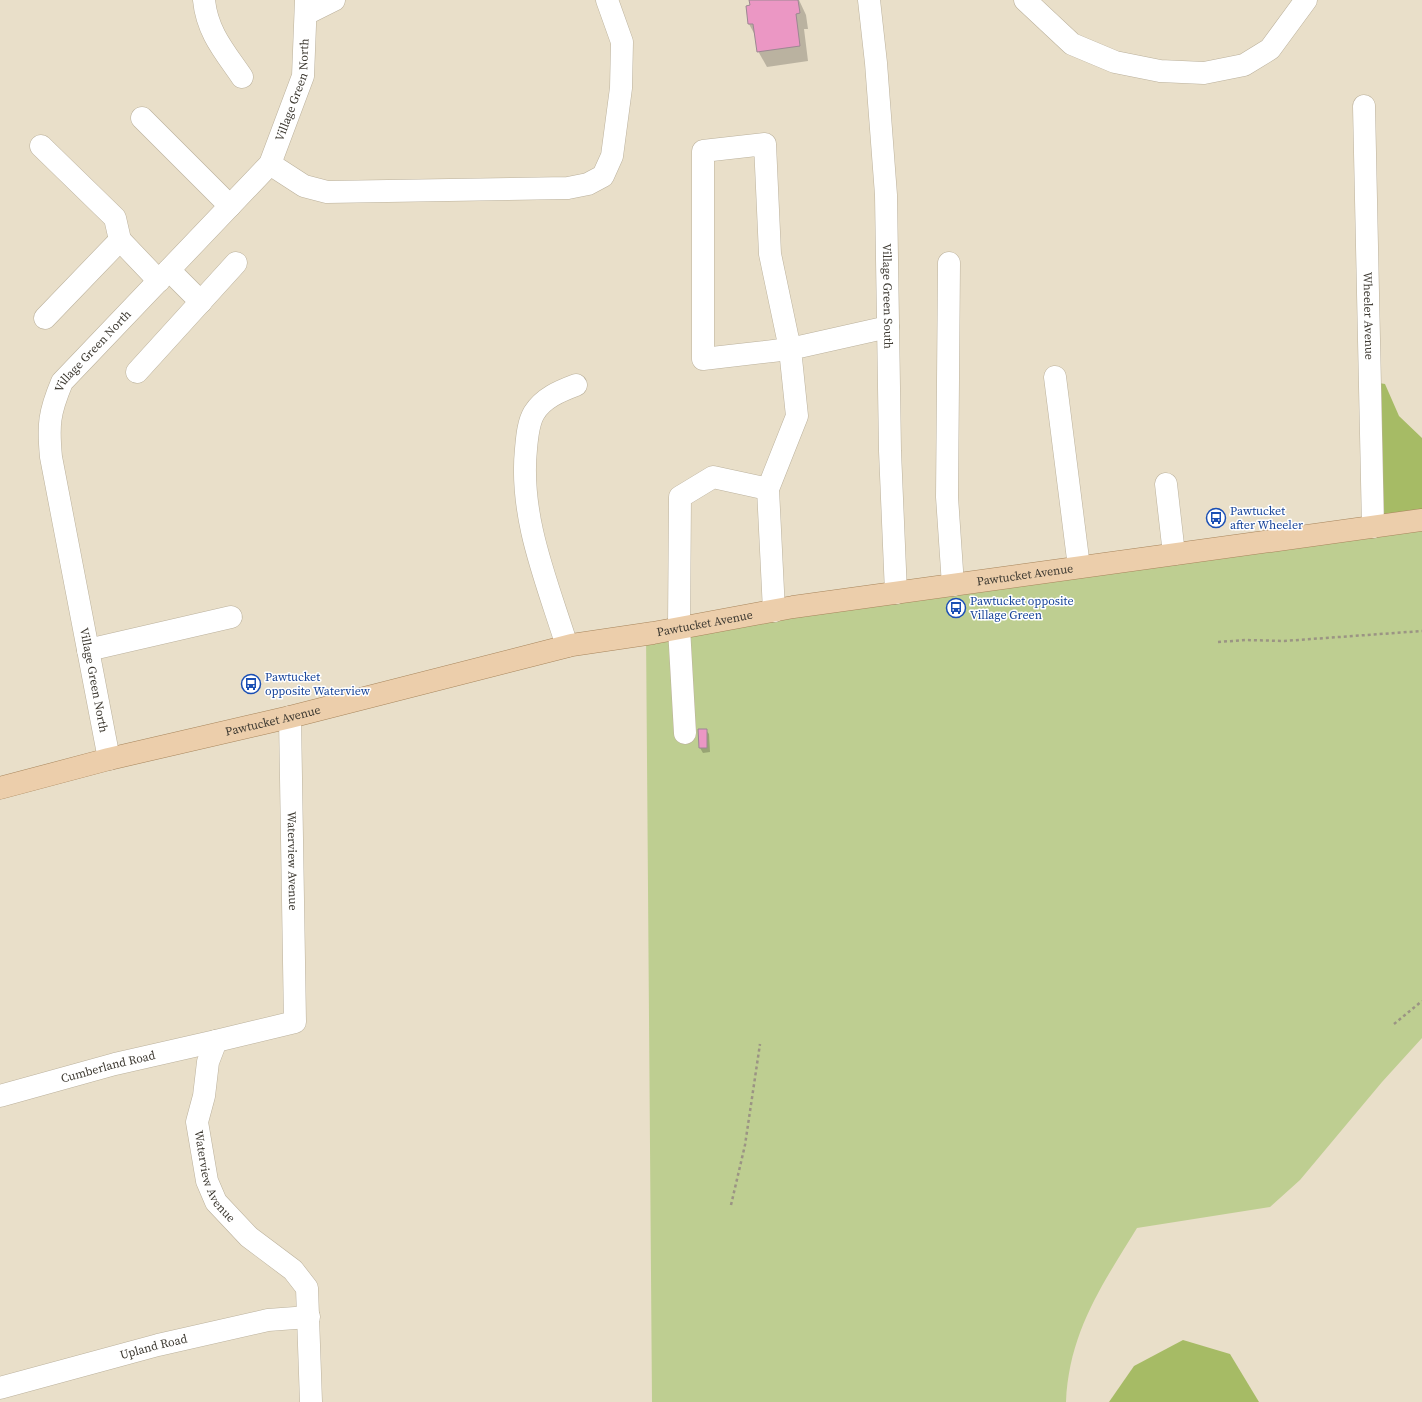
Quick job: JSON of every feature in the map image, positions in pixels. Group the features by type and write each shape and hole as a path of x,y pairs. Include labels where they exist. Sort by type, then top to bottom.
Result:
{"main road":[{"name":"Pawtucket Avenue","path":"1,786 290,717 568,646 774,611 896,593 1422,520"}],"street":[{"path":"204,0 206,17 217,40 242,77"},
{"path":"306,7 334,0"},
{"path":"270,164 304,186 327,192 568,188 588,184 603,176 612,156 621,88 622,42 607,0"},
{"name":"Village Green South","path":"869,0 876,63 886,195 890,451 896,593"},
{"path":"1025,0 1072,44 1107,59 1160,71 1204,73 1244,65 1270,49 1306,0"},
{"name":"Village Green North","path":"110,759 51,458 48,432 52,406 62,382 270,164 303,76 306,7"},
{"name":"Wheeler Avenue","path":"1364,106 1374,526"},
{"path":"142,118 230,206"},
{"path":"774,611 768,489 797,416 790,349 770,254 765,144 703,151 703,359 790,349 888,327"},
{"path":"41,146 115,218 120,240 164,276 201,302"},
{"path":"45,318 120,240"},
{"path":"949,263 947,497 954,585"},
{"path":"137,372 236,264"},
{"path":"1055,377 1079,567"},
{"path":"568,646 538,557 527,508 524,468 528,434 534,413 551,395 576,385"},
{"path":"685,733 678,628 680,497 714,477 768,489"},
{"path":"1166,484 1174,554"},
{"path":"88,650 231,617"},
{"name":"Waterview Avenue","path":"290,717 295,1022 216,1041 208,1062 204,1096 197,1122 207,1181 216,1202 249,1237 293,1270 307,1288 311,1402"},
{"name":"Cumberland Road","path":"0,1096 115,1064 216,1041"},
{"name":"Upland Road","path":"0,1388 158,1345 238,1326 268,1320 309,1317"}],"path":[{"path":"1218,642 1246,640 1284,641 1422,631"},
{"path":"1394,1024 1422,1001"},
{"path":"731,1205 745,1145 760,1044"}],"green space":[{"path":"1379,383 1385,384 1399,416 1422,438 1422,521 1379,525"},
{"path":"1422,521 1422,1038 1382,1082 1300,1180 1270,1207 1137,1228 1100,1290 1081,1331 1073,1353 1068,1377 1066,1402 652,1402 646,631"},
{"path":"1183,1340 1230,1354 1259,1402 1109,1402 1134,1366"}],"building":[{"path":"749,0 798,0 800,13 796,14 800,46 757,52 753,24 748,24 746,6 750,5"},
{"path":"698,729 707,729 707,748 699,748"}],"place":[{"name":"Pawtucket after Wheeler","path":"1216,518"},
{"name":"Pawtucket opposite Village Green","path":"956,608"},
{"name":"Pawtucket opposite Waterview","path":"251,684"}]}
